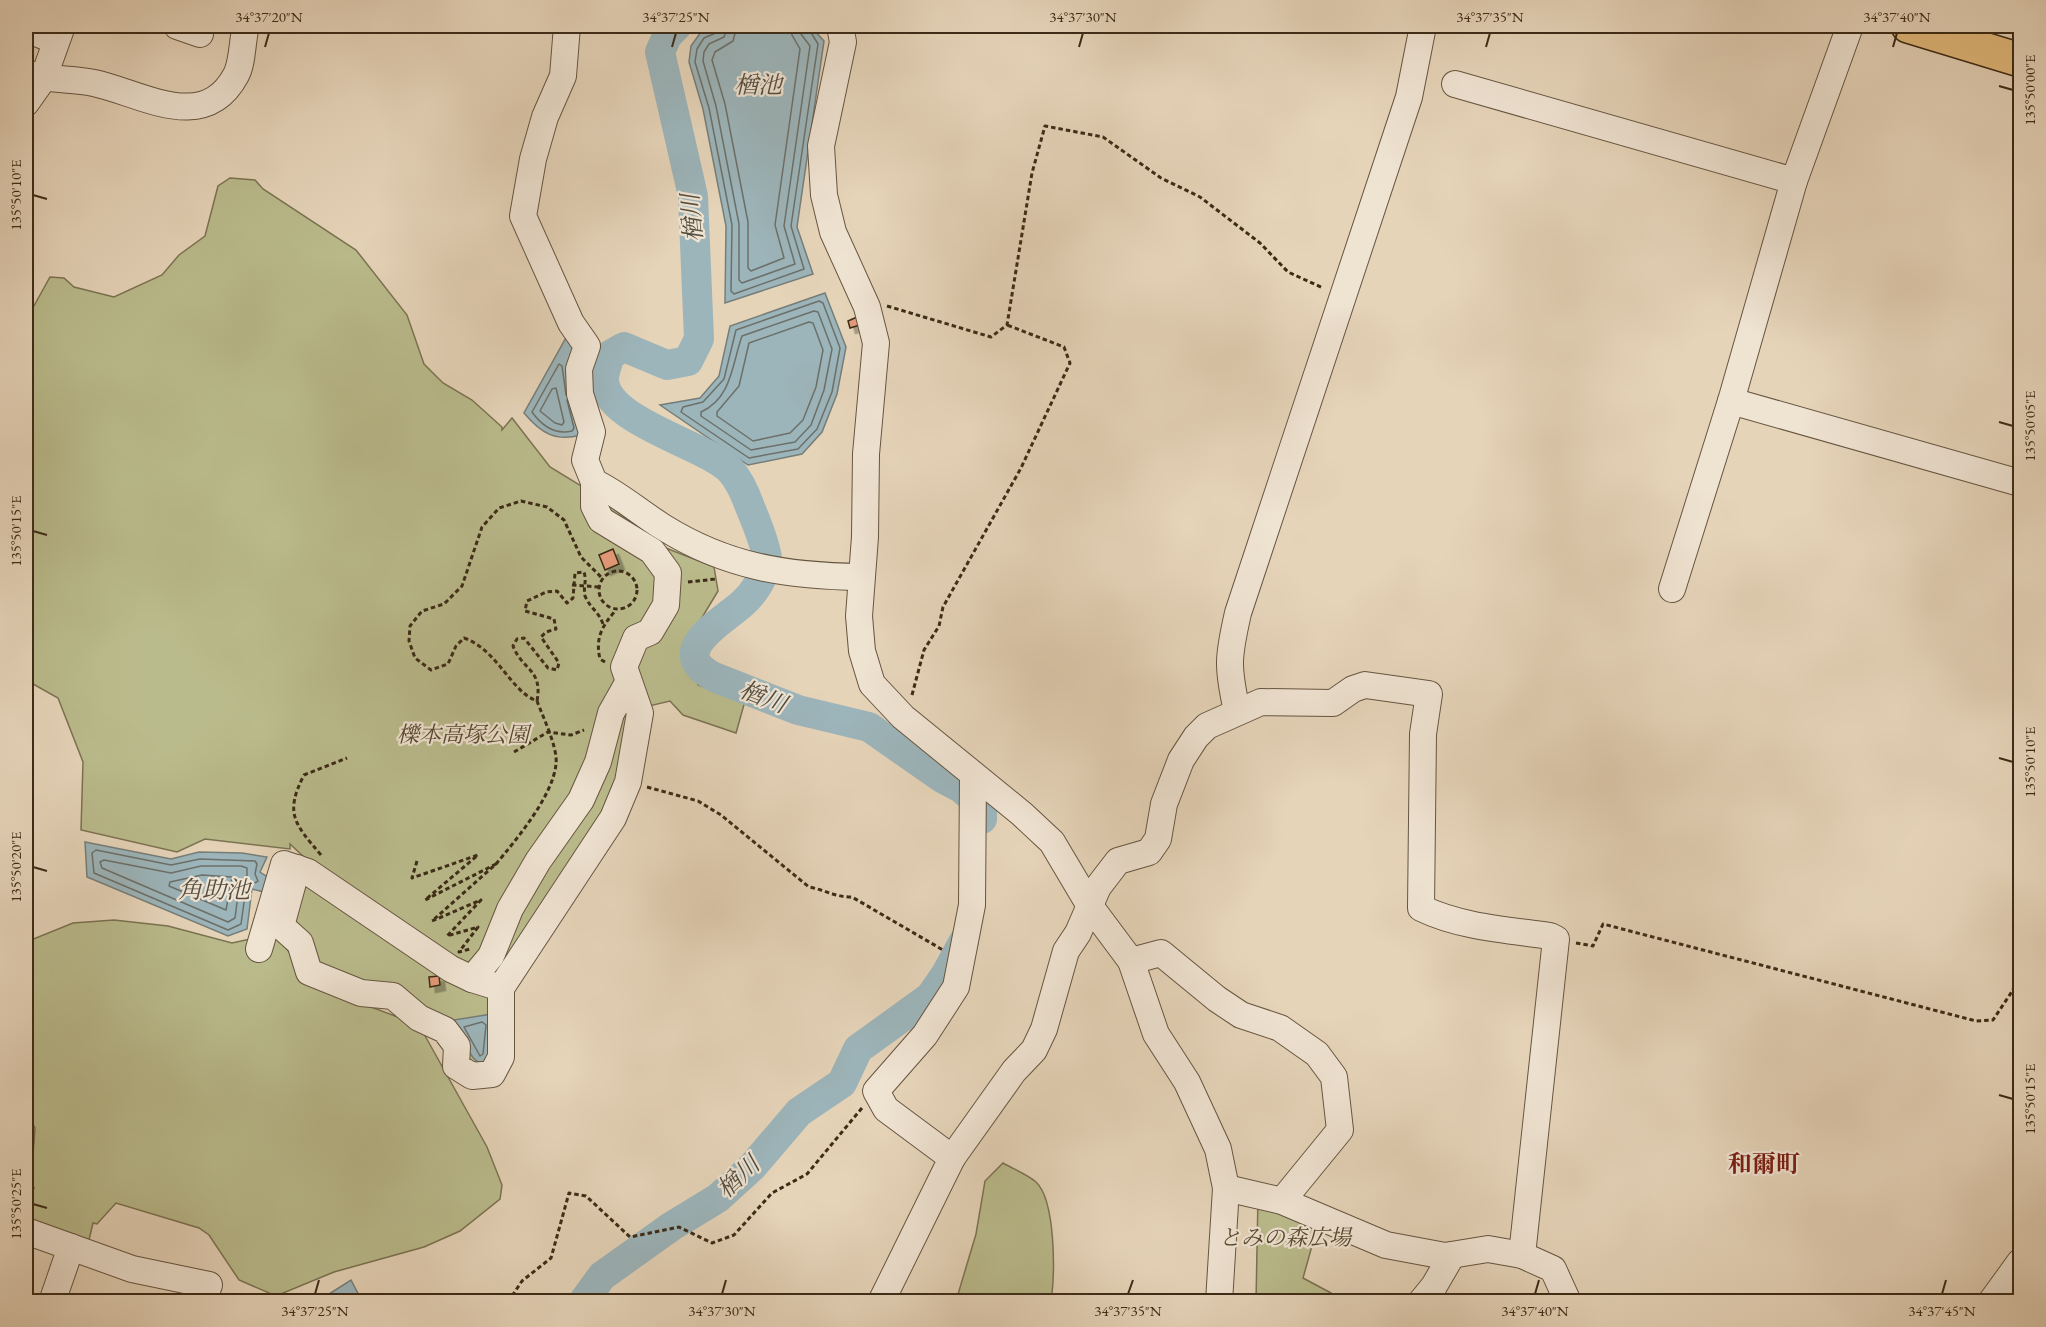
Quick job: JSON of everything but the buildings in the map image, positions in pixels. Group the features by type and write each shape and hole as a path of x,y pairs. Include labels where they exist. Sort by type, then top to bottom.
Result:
{"highway":[{"path":"1908,26 2020,60"}],"street":[{"path":"34,76 93,82 161,104 192,108 212,102 236,75 246,26"},
{"path":"472,979 482,970 493,951 510,909 538,861 581,800 598,762 611,713 626,675 636,638 650,632 666,605 668,573 652,551 601,520 594,506 594,482 585,460 592,432 580,394 579,369 587,346 571,323 523,216 533,159 545,117 563,76 567,26"},
{"path":"840,26 843,42 821,146 824,195 833,232 867,306 876,343 866,454 866,537 859,616 862,651 872,684 903,717 1022,814 1052,842 1090,906 1131,961 1156,1034 1187,1082 1218,1149 1226,1188 1219,1302"},
{"path":"1237,711 1228,672 1228,656 1238,613 1409,97 1423,26"},
{"path":"1672,589 1731,401 1794,181 1850,26"},
{"path":"26,29 59,33 34,76 26,103"},
{"path":"1455,84 1794,181"},
{"path":"1731,401 2020,483"},
{"path":"594,482 611,490 664,528 730,561 777,571 861,577"},
{"path":"297,868 281,926 300,943 309,972 360,993 393,996 419,1018 445,1030 457,1046 456,1066 472,1076 492,1074 501,1057 501,988 607,826 628,782 640,713 626,675"},
{"path":"881,1302 952,1158 1002,1088 1034,1050 1044,1029 1066,951 1078,933 1098,887 1118,861 1149,852 1158,839 1164,804 1181,760 1196,737 1207,726 1261,702 1333,703 1353,689 1365,685 1430,694 1422,734 1421,909 1434,915 1477,925 1550,936 1556,939 1522,1255"},
{"path":"952,1158 886,1109 876,1091 925,1035 944,1009 956,987 972,905 973,776"},
{"path":"259,949 284,864 297,868 376,917 451,969 472,979 501,988"},
{"path":"1131,961 1161,953 1216,999 1241,1015 1280,1028 1317,1054 1334,1077 1340,1130 1282,1201"},
{"path":"1226,1188 1282,1201 1336,1226 1386,1245 1452,1255 1488,1249 1522,1255 1553,1269 1568,1302"},
{"path":"26,1231 132,1269 209,1286 203,1302"},
{"path":"52,1302 71,1247"},
{"path":"1421,1302 1434,1286 1452,1255"},
{"path":"1991,1302 2020,1262"}],"path":[{"path":"867,306 891,306 991,337 1007,325 1032,173 1045,126 1103,137 1161,178 1200,197 1260,243 1288,272 1341,297"},
{"path":"903,717 914,692 924,650 939,626 943,607 1016,478 1070,363 1064,347 1007,325"},
{"path":"537,701 525,697 517,684 479,644 464,638 456,646 448,664 431,670 415,658 409,641 410,626 422,611 444,604 462,586 482,527 499,508 521,501 547,507 564,520 581,557 603,579"},
{"path":"493,951 484,945 459,952 478,927 447,936 481,900 432,921 496,864 519,837 548,788 556,763 537,701 540,688 537,678 517,655 513,646 517,639 524,638 548,668 557,670 559,663 541,637 546,632 556,629 554,619 525,611 526,601 546,592 556,591 567,603 573,598 572,585 575,573 584,572 584,593 590,605 599,613 603,624"},
{"path":"609,573 626,573 637,587 632,603 625,609 616,610 606,606 600,598 599,587 603,579 609,573"},
{"path":"572,585 599,587"},
{"path":"616,610 603,624 597,645 600,659 626,675"},
{"path":"514,752 548,732 571,735 592,727 611,713"},
{"path":"329,863 298,828 292,809 296,792 304,775 348,758"},
{"path":"628,782 698,801 721,815 809,887 836,897 852,897 946,952 961,957"},
{"path":"417,861 412,878 478,855 425,900 496,864"},
{"path":"1556,939 1593,946 1603,924 1976,1022 1993,1020 2013,990 2020,964"},
{"path":"508,1302 522,1281 550,1258 569,1193 586,1196 630,1237 679,1227 712,1243 734,1235 772,1193 807,1174 876,1091"}],"green space":[{"name":"櫟本高塚公園","path":"230,178 255,180 263,189 356,250 407,315 424,364 443,383 472,400 502,427 502,430 512,418 550,467 588,490 666,548 714,567 718,591 686,644 698,685 745,701 736,733 683,715 670,701 640,708 623,782 511,966 490,1067 471,1069 455,1028 323,972 292,916 306,859 290,844 290,849 205,839 177,852 81,830 83,762 58,698 26,680 26,329 30,313 50,277 64,278 74,287 114,297 162,275 179,255 205,236 218,186"},
{"path":"114,920 168,926 232,943 273,934 323,989 419,1025 487,1147 502,1185 500,1199 460,1231 424,1247 334,1272 276,1296 239,1280 209,1235 199,1228 116,1203 97,1224 93,1223 89,1240 26,1217 26,1185 34,1188 31,1182 35,1128 26,1112 26,942 73,923"},
{"path":"1003,1163 1036,1182 1043,1192 1051,1221 1053,1274 1051,1301 956,1301 976,1234 985,1181"},
{"name":"とみの森広場","path":"1258,1196 1319,1221 1303,1278 1331,1293 1329,1301 1256,1302"}],"water":[{"name":"楢池","path":"722,26 810,26 824,41 797,227 813,274 725,303 726,226 703,109 689,62 691,46 701,32"},
{"path":"825,293 846,347 837,394 822,432 802,454 748,465 660,405 700,398 719,376 730,326"},
{"path":"567,336 573,341 581,435 572,437 556,436 543,431 524,413"},
{"name":"角助池","path":"85,842 171,859 199,852 242,853 267,857 260,872 269,878 264,892 252,889 247,929 228,936 87,877"},
{"path":"492,1014 488,1066 475,1059 459,1033 448,1021"},
{"path":"351,1280 362,1301 318,1301"}],"waterway":[{"name":"楢川","path":"677,26 667,36 660,52 693,196 699,339 688,361 667,365 624,347 610,355 604,377 608,393 619,406 636,419 700,451 731,471 745,493 763,541 767,560 759,583 743,603 702,638 696,648 695,658 700,667 714,677 798,710 869,727 942,778 961,788 982,807 982,819"},
{"name":"楢川","path":"583,1302 602,1276 672,1226 718,1198 752,1167 799,1112 842,1083 858,1049 930,997 964,941"}],"district":[{"name":"和爾町","path":"1764,1164"}]}
